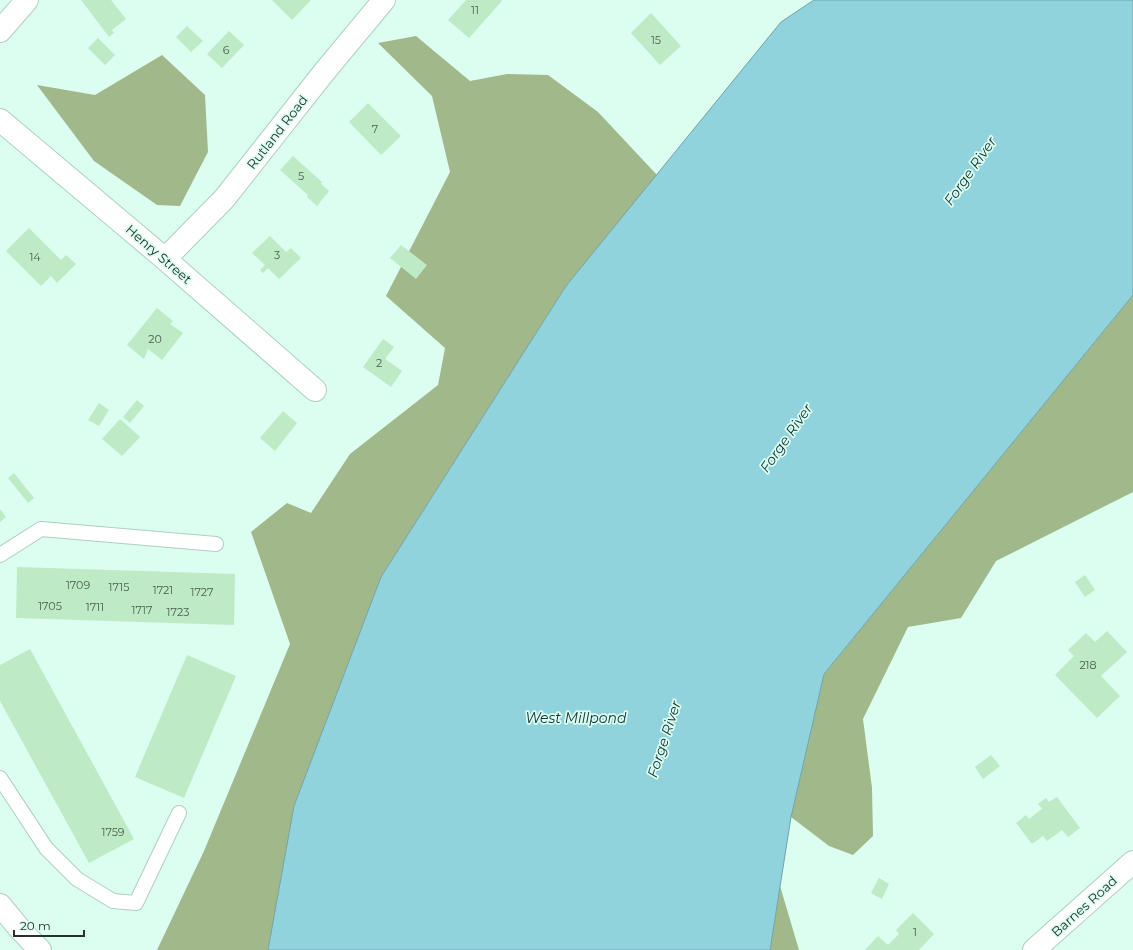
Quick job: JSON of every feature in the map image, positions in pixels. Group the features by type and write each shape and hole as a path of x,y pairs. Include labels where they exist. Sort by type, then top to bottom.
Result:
{"street":[{"path":"0,31 27,0"},
{"name":"Rutland Road","path":"165,259 224,199 325,71 384,0"},
{"name":"Henry Street","path":"0,120 165,259 315,390"},
{"name":"Barnes Road","path":"1034,950 1133,862"},
{"path":"0,905 40,950"}],"lane":[{"path":"0,555 40,529 216,544"},
{"path":"0,778 46,848 76,879 113,901 136,903 179,813"}],"green space":[{"path":"416,36 470,81 507,74 548,75 598,112 657,175 566,286 381,577 294,806 268,950 157,950 204,851 290,644 251,532 287,503 311,513 350,454 438,385 445,348 386,296 450,172 432,96 378,43"},
{"path":"162,55 205,95 208,152 180,206 157,205 94,161 37,85 95,95"},
{"path":"1133,295 1133,492 996,561 961,618 908,627 863,719 872,788 873,836 853,855 829,846 791,817 824,674"},
{"path":"780,886 799,950 770,950"}],"water":[{"name":"West Millpond","path":"814,0 1133,0 1133,295 824,674 791,817 770,950 268,950 294,806 381,577 566,286 781,22"}],"building":[{"path":"81,0 111,0 126,19 112,30 114,33 109,37"},
{"path":"272,0 311,0 292,20"},
{"path":"466,0 502,1 469,38 448,20"},
{"path":"651,13 681,46 660,65 631,33"},
{"path":"187,26 203,41 191,52 176,37"},
{"path":"229,31 244,45 222,68 207,54"},
{"path":"98,38 115,55 105,65 88,48"},
{"path":"368,103 401,136 381,155 349,122"},
{"path":"293,156 322,182 321,184 329,191 317,206 307,197 308,195 280,170"},
{"path":"29,228 61,260 66,255 76,264 57,283 51,276 41,286 6,251"},
{"path":"270,236 286,252 291,248 301,258 279,279 268,268 263,273 260,270 265,265 252,253"},
{"path":"401,245 427,265 416,279 390,258"},
{"path":"157,308 173,321 170,324 183,333 162,360 148,349 144,359 127,345"},
{"path":"383,339 394,347 385,359 402,371 391,387 363,367"},
{"path":"137,400 144,406 130,423 123,417"},
{"path":"99,403 109,410 99,426 88,420"},
{"path":"283,411 297,423 275,451 260,438"},
{"path":"120,419 140,437 122,456 102,439"},
{"path":"14,473 34,498 28,503 8,478"},
{"path":"0,509 6,517 0,522"},
{"path":"17,567 235,574 234,625 16,618"},
{"path":"1085,575 1095,590 1085,597 1075,582"},
{"path":"1107,631 1127,652 1101,676 1120,696 1097,718 1055,675 1074,656 1068,650 1086,633 1095,642"},
{"path":"30,649 134,839 89,863 0,701 0,665"},
{"path":"187,655 236,676 184,798 135,777"},
{"path":"991,755 1000,766 983,779 975,767"},
{"path":"1057,797 1080,828 1068,837 1062,830 1047,841 1043,836 1032,844 1016,823 1026,815 1029,819 1042,809 1038,804 1046,798 1049,802"},
{"path":"879,878 889,884 882,899 871,893"},
{"path":"913,913 934,934 919,950 865,950 878,936 888,945 899,934 896,930"}],"water label":[{"name":"Forge River","path":"970,171"},
{"name":"Forge River","path":"786,438"},
{"name":"Forge River","path":"664,739"}]}
